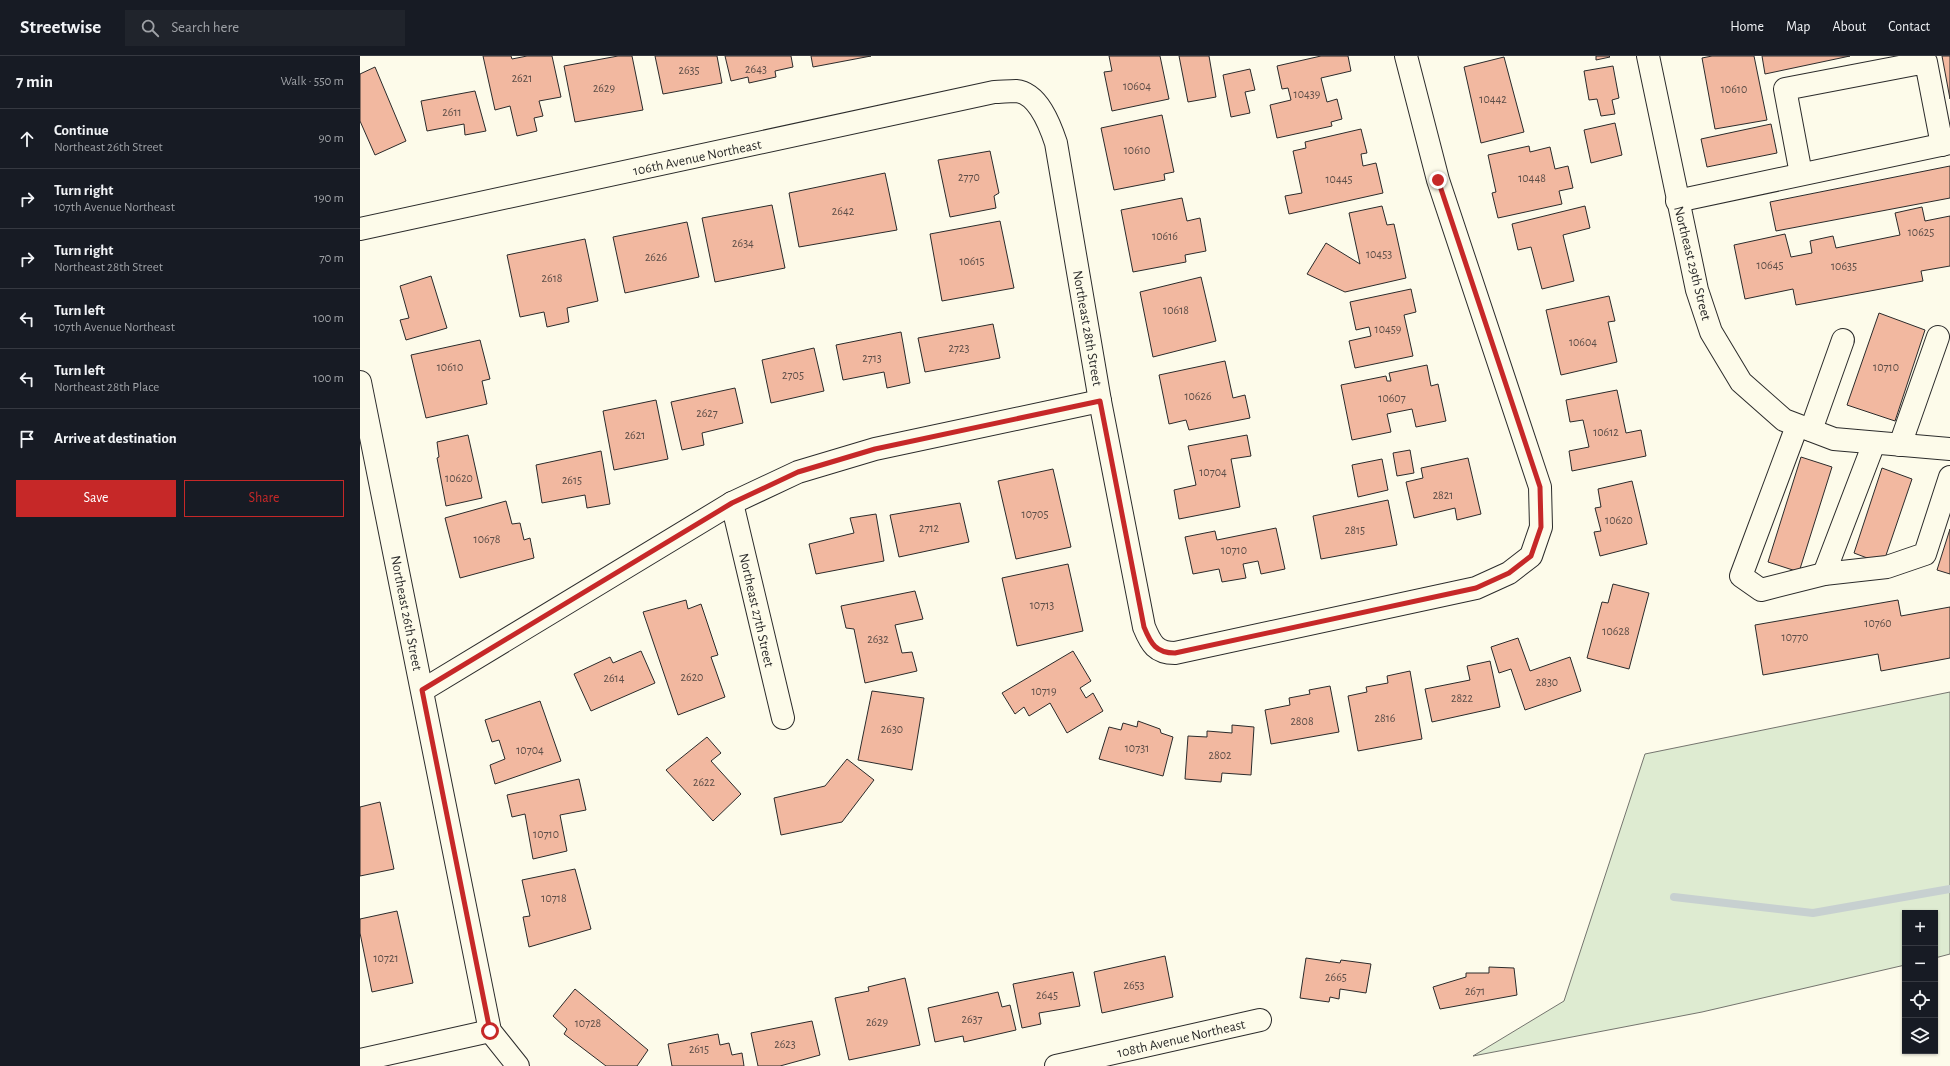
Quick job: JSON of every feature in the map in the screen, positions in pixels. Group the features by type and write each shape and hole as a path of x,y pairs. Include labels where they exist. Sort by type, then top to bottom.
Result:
{"street":[{"name":"Northeast 28th Street","path":"1033,100 1047,118 1056,143 1100,401 1144,627 1150,643 1160,650 1168,653 1175,653 1476,588 1509,573 1531,556 1541,527 1540,487 1438,180 1406,56"},
{"name":"Northeast 29th Street","path":"1648,56 1697,290 1711,332 1741,382 1784,420 1834,439 1950,449"},
{"path":"1678,201 1946,144 1926,62 1785,90 1801,174"},
{"name":"106th Avenue Northeast","path":"360,229 994,92 1017,91 1033,100"},
{"path":"1900,445 1938,337"},
{"path":"1843,340 1741,576 1761,590 1824,574 1887,567 1926,554 1950,477"},
{"name":"Northeast 26th Street","path":"360,382 490,1031"},
{"path":"422,690 732,503 798,472 875,449 1100,401"},
{"path":"1824,574 1874,443"},
{"name":"Northeast 27th Street","path":"732,503 783,718"},
{"name":"108th Avenue Northeast","path":"1056,1066 1260,1020"},
{"path":"360,1060 490,1031 518,1066"}],"green space":[{"path":"1950,692 1950,954 1938,957 1938,910 1902,910 1902,966 1702,1012 1473,1056 1564,1001 1645,754"}],"building":[{"path":"483,56 511,56 512,59 527,56 552,56 561,97 539,101 543,116 534,118 537,131 517,136 510,106 495,110"},
{"path":"618,56 632,56 643,110 575,122 564,66"},
{"path":"655,56 717,56 722,83 663,94"},
{"path":"725,56 791,56 793,67 775,71 776,77 749,83 748,77 731,81"},
{"path":"811,56 871,56 813,67"},
{"path":"1109,56 1160,56 1169,99 1112,111 1104,72 1112,71"},
{"path":"1179,56 1209,56 1216,97 1188,102"},
{"path":"1321,56 1348,56 1351,71 1321,78 1327,102 1337,99 1342,119 1331,122 1332,126 1277,138 1270,105 1291,100 1288,88 1282,89 1277,66"},
{"path":"1596,56 1609,56 1610,57 1596,60"},
{"path":"1712,56 1754,56 1767,120 1715,129 1702,58"},
{"path":"1762,56 1850,56 1765,74"},
{"path":"1942,56 1950,56 1950,99"},
{"path":"1504,57 1524,132 1481,143 1464,67"},
{"path":"1613,66 1619,98 1612,100 1615,114 1601,116 1597,99 1589,100 1584,71"},
{"path":"375,67 406,141 375,155 360,121 360,74"},
{"path":"1250,69 1255,90 1245,92 1250,113 1231,117 1223,75"},
{"path":"475,91 486,131 465,135 464,124 427,131 421,101"},
{"path":"1162,115 1174,172 1164,174 1165,180 1114,190 1101,128"},
{"path":"1615,123 1622,155 1591,163 1584,130"},
{"path":"1771,124 1777,153 1707,167 1701,139"},
{"path":"1361,129 1367,153 1361,154 1363,166 1376,163 1383,193 1289,214 1285,196 1302,193 1293,151 1306,148 1305,142"},
{"path":"1529,146 1530,152 1550,147 1555,169 1568,166 1573,188 1559,191 1562,204 1498,218 1492,193 1496,192 1488,155"},
{"path":"990,151 999,193 994,196 996,208 950,217 938,160"},
{"path":"1950,166 1950,198 1776,231 1770,202"},
{"path":"885,173 897,230 799,247 789,193"},
{"path":"1182,198 1187,221 1200,218 1206,251 1185,255 1186,262 1133,272 1121,210"},
{"path":"772,205 785,268 715,282 702,218"},
{"path":"1382,206 1387,225 1394,224 1406,278 1345,292 1307,274 1326,243 1360,264 1349,213"},
{"path":"1585,206 1590,228 1563,235 1574,281 1542,289 1531,247 1518,250 1512,224"},
{"path":"1922,207 1925,221 1950,216 1950,266 1921,271 1923,281 1796,305 1793,289 1745,299 1734,245 1785,234 1791,257 1812,253 1810,241 1833,236 1836,248 1900,235 1895,213"},
{"path":"1000,221 1014,288 942,301 930,234"},
{"path":"687,222 699,277 625,293 613,237"},
{"path":"585,239 598,301 567,308 569,322 547,327 544,312 520,317 507,255"},
{"path":"431,276 447,328 406,340 400,320 409,318 400,286"},
{"path":"1201,277 1216,341 1153,357 1140,292"},
{"path":"1411,289 1416,312 1404,315 1413,356 1355,368 1349,341 1371,336 1369,327 1356,330 1350,302"},
{"path":"1609,296 1615,321 1608,322 1617,362 1561,375 1546,310"},
{"path":"1879,313 1925,330 1895,421 1847,405"},
{"path":"993,324 1000,358 925,372 918,338"},
{"path":"901,332 910,383 887,388 884,372 843,380 836,345"},
{"path":"480,340 490,379 482,381 487,404 426,418 411,355"},
{"path":"814,348 824,391 771,403 762,360"},
{"path":"1225,361 1233,398 1245,395 1250,418 1189,430 1186,420 1169,424 1159,375"},
{"path":"1427,365 1431,386 1438,384 1446,421 1416,427 1412,409 1387,414 1391,432 1352,440 1341,385 1386,376 1387,381 1391,381 1389,373"},
{"path":"735,388 743,423 702,433 704,445 682,450 671,402"},
{"path":"1617,390 1626,433 1641,430 1646,456 1572,471 1569,451 1589,447 1583,420 1570,422 1566,400"},
{"path":"656,400 668,459 614,470 603,411"},
{"path":"468,435 482,498 446,506 437,458 439,457 437,442"},
{"path":"1247,435 1251,456 1231,459 1240,507 1179,519 1174,490 1196,485 1188,446"},
{"path":"1410,450 1414,473 1397,476 1393,453"},
{"path":"601,451 610,504 587,508 585,495 542,503 536,465"},
{"path":"1801,457 1832,467 1799,572 1768,562"},
{"path":"1468,458 1481,514 1457,520 1455,508 1414,518 1406,482 1423,478 1421,468"},
{"path":"1382,459 1388,490 1358,497 1352,465"},
{"path":"1882,468 1912,479 1883,564 1854,553"},
{"path":"1053,469 1071,547 1016,559 998,481"},
{"path":"1632,481 1647,544 1600,556 1594,532 1601,531 1595,508 1601,507 1598,489"},
{"path":"1388,500 1397,545 1321,559 1313,516"},
{"path":"506,501 512,524 520,523 524,540 530,538 534,558 460,578 445,518"},
{"path":"960,503 969,542 899,557 890,515"},
{"path":"876,514 884,561 816,574 809,544 854,533 850,518"},
{"path":"1276,528 1285,569 1261,574 1258,561 1243,564 1246,578 1222,582 1219,569 1193,574 1185,537 1215,531 1217,540"},
{"path":"1950,529 1950,574 1937,570"},
{"path":"1068,564 1083,631 1017,646 1002,578"},
{"path":"1613,584 1649,593 1629,669 1587,658 1602,602 1608,603"},
{"path":"915,591 923,619 895,625 902,653 912,652 917,671 865,683 854,629 846,628 841,606"},
{"path":"686,600 688,609 701,604 718,655 711,657 725,697 678,715 643,612"},
{"path":"1898,600 1901,616 1950,607 1950,658 1881,671 1878,654 1763,675 1755,625"},
{"path":"1518,638 1530,671 1570,657 1581,691 1525,710 1511,669 1499,673 1491,647"},
{"path":"641,651 655,683 591,711 574,674 610,657 613,663"},
{"path":"1073,651 1091,681 1080,688 1086,698 1093,693 1103,711 1067,733 1050,703 1029,716 1024,707 1015,714 1002,693"},
{"path":"1490,661 1500,707 1432,722 1425,689 1470,680 1467,666"},
{"path":"1410,671 1422,739 1358,751 1348,696 1367,692 1366,687 1388,683 1387,676"},
{"path":"1330,686 1339,732 1271,744 1265,710 1290,705 1289,698 1310,694 1309,690"},
{"path":"872,691 924,698 912,770 858,760"},
{"path":"540,701 561,761 495,784 490,765 505,759 499,740 492,742 485,720"},
{"path":"1138,721 1160,729 1161,733 1173,737 1163,776 1099,759 1109,727 1121,730 1123,723 1137,727"},
{"path":"1232,725 1254,727 1251,775 1222,773 1221,782 1185,779 1188,736 1207,737 1207,731 1232,733"},
{"path":"707,737 721,753 711,761 741,794 713,821 666,770"},
{"path":"847,759 874,780 842,822 781,835 774,798 825,786"},
{"path":"579,779 586,810 560,815 567,851 533,859 525,814 512,817 507,795"},
{"path":"380,802 394,869 360,876 360,807"},
{"path":"575,869 591,929 529,947 523,917 530,916 522,880"},
{"path":"397,911 413,983 372,992 360,933 360,919"},
{"path":"1165,956 1173,997 1102,1013 1094,972"},
{"path":"1306,958 1340,963 1341,960 1371,964 1366,993 1340,989 1339,999 1330,997 1329,1002 1300,998"},
{"path":"1489,967 1514,968 1517,995 1440,1009 1433,987 1466,977 1466,973 1489,973"},
{"path":"1073,972 1080,1006 1039,1013 1041,1024 1022,1028 1013,984"},
{"path":"905,978 920,1045 849,1060 835,998 869,991 868,987"},
{"path":"575,989 648,1050 637,1066 606,1066 564,1034 567,1029 553,1016"},
{"path":"998,992 1002,1007 1010,1005 1016,1030 964,1042 963,1036 935,1042 928,1008"},
{"path":"812,1021 820,1055 780,1066 758,1066 751,1033"},
{"path":"718,1034 720,1045 729,1043 732,1055 742,1053 744,1066 672,1066 668,1044"}],"waterway":[{"path":"1674,897 1813,913 1950,889"}],"route":[{"path":"490,1031 422,690 732,503 798,472 875,449 1100,401 1144,627 1150,643 1160,650 1168,653 1175,653 1476,588 1509,573 1531,556 1541,527 1540,487 1438,180"}]}
